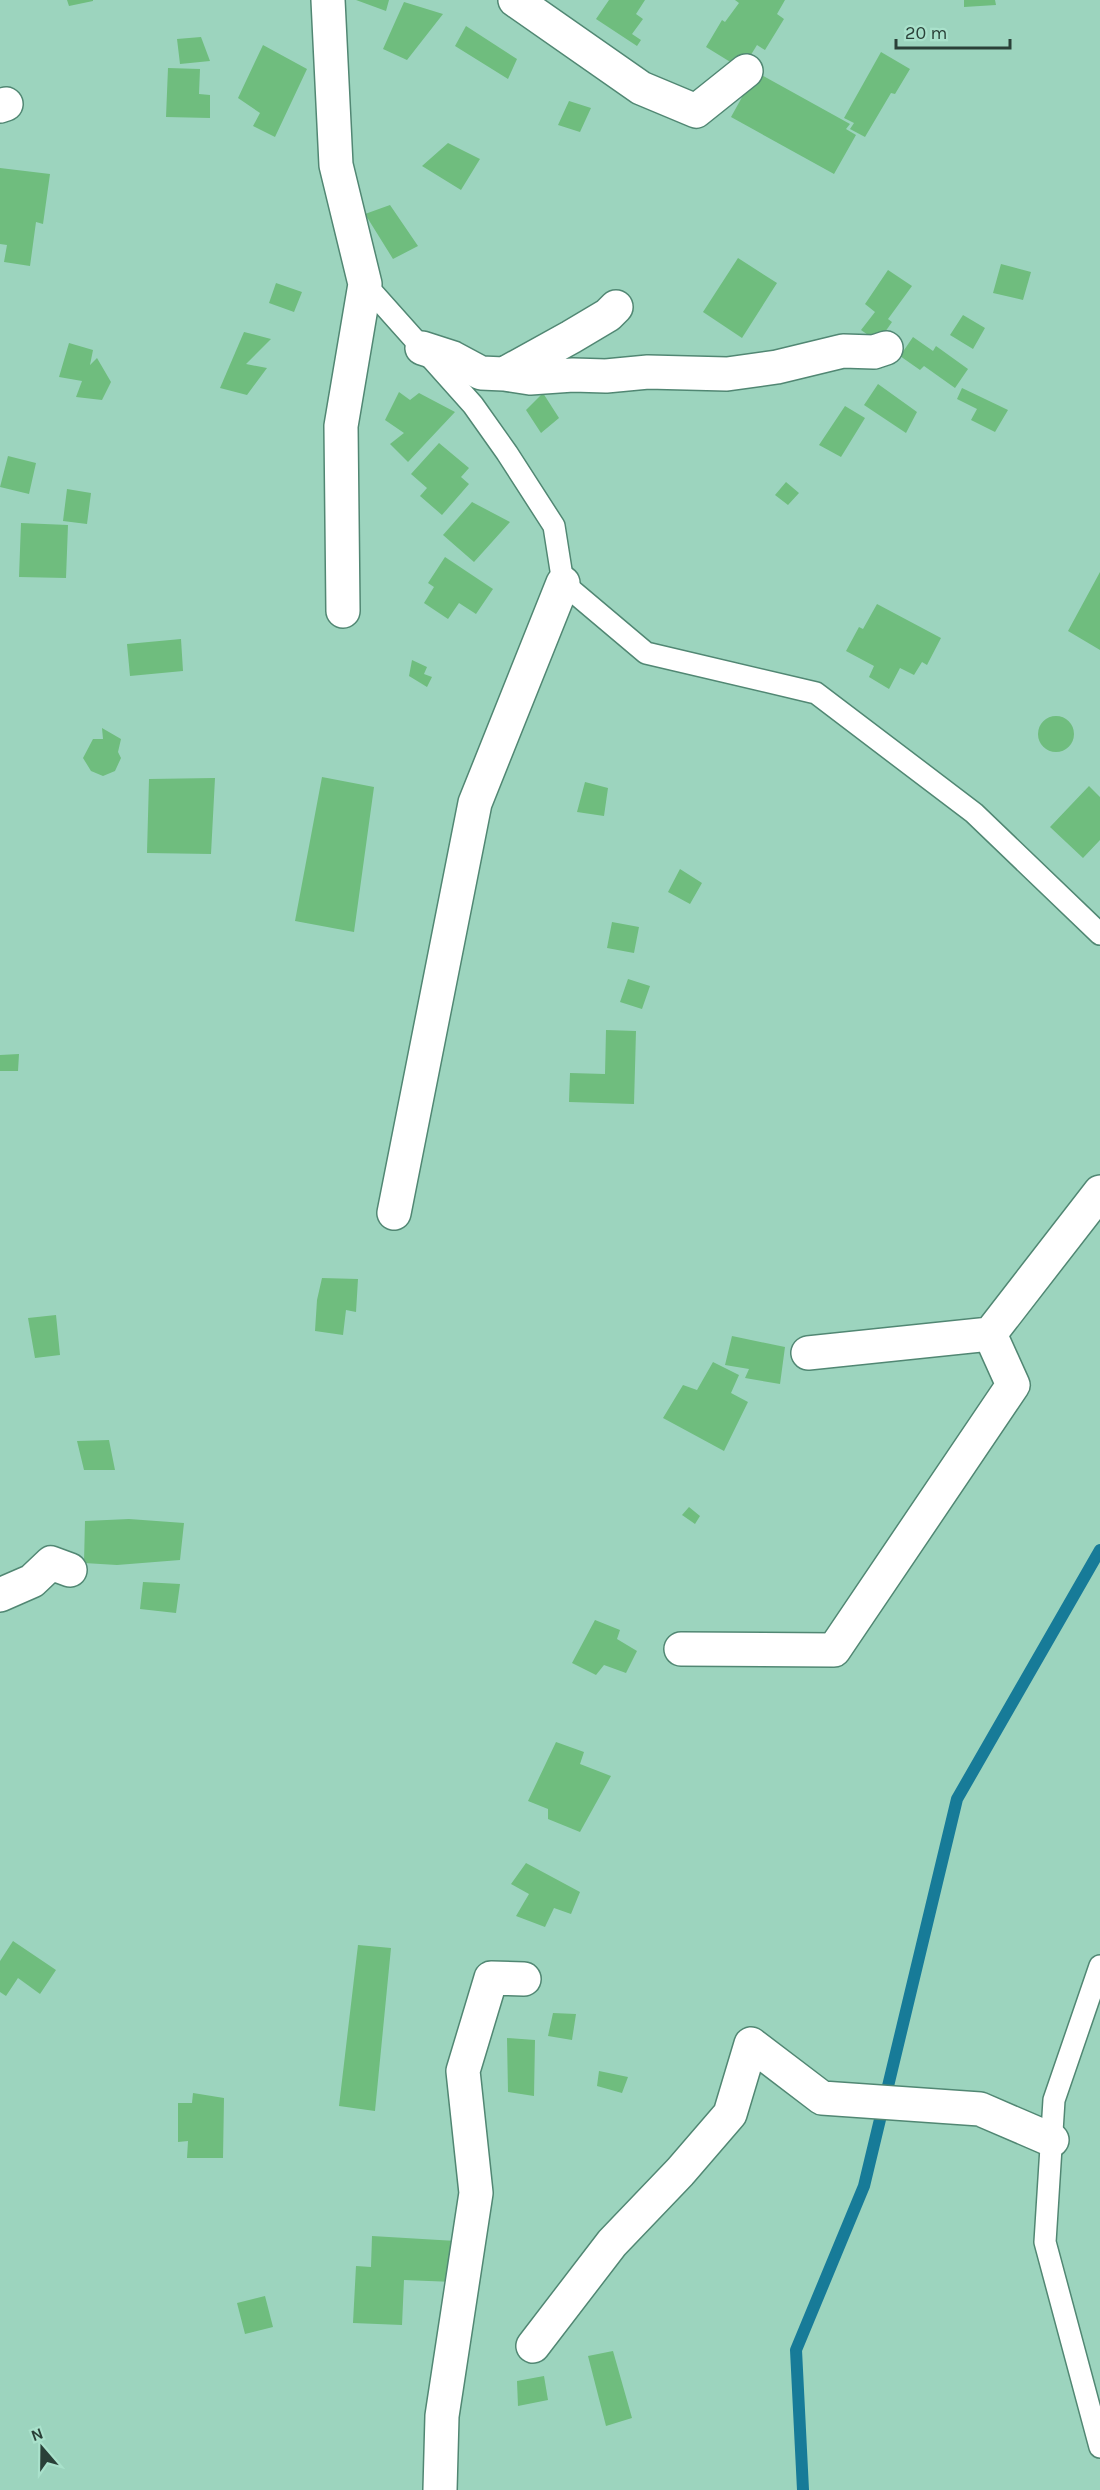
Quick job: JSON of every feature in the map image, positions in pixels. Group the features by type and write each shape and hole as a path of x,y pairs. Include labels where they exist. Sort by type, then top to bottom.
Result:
{"street":[{"path":"328,0 336,165 365,284 341,426 343,611"},
{"path":"515,0 641,88 696,111 746,71"},
{"path":"504,374 598,321 616,307"},
{"path":"422,348 453,358 481,373 530,378 573,375 606,376 648,372 727,374 777,366 843,351 874,352 886,348"},
{"path":"394,1213 475,803 563,583"},
{"path":"808,1353 990,1334 1100,1192"},
{"path":"681,1649 834,1650 995,1416 1013,1385 990,1334"},
{"path":"0,1595 32,1581 51,1563 69,1570"},
{"path":"440,2490 442,2416 476,2193 463,2071 491,1978 524,1979"},
{"path":"533,2346 612,2243 680,2172 730,2114 751,2044 822,2098 980,2109 1052,2140"}],"lane":[{"path":"365,284 473,405 554,526 563,583 646,653 816,693 974,813 1100,934"},
{"path":"1100,1966 1054,2100 1045,2242 1100,2447"}],"building":[{"path":"67,0 93,0 93,1 69,6"},
{"path":"356,0 389,0 386,11"},
{"path":"609,0 645,0 636,14 643,19 632,34 641,40 637,46 596,19"},
{"path":"735,0 785,0 777,14 784,19 765,50 757,45 746,63 735,57 732,63 706,47 722,20 725,22 739,3"},
{"path":"964,0 995,0 996,5 964,7"},
{"path":"404,2 443,14 407,60 383,49"},
{"path":"466,26 517,59 508,79 455,46"},
{"path":"201,37 210,61 180,64 177,39"},
{"path":"263,45 307,69 275,137 253,126 260,113 238,98"},
{"path":"881,52 910,69 895,94 891,93 865,137 850,129 854,123 844,118"},
{"path":"168,68 200,69 199,94 210,95 210,118 166,117"},
{"path":"756,72 850,124 846,129 856,135 834,174 731,117"},
{"path":"569,101 591,108 580,132 558,125"},
{"path":"448,143 480,159 461,190 422,166"},
{"path":"0,168 50,174 43,224 36,222 30,266 4,262 7,245 0,244"},
{"path":"390,205 418,246 393,259 365,214"},
{"path":"738,258 777,283 742,338 703,312"},
{"path":"1001,264 1031,272 1023,300 993,293"},
{"path":"888,270 912,286 888,319 892,322 878,342 861,330 875,312 865,304"},
{"path":"276,283 302,292 294,312 269,303"},
{"path":"963,315 985,328 973,349 950,335"},
{"path":"244,332 271,339 246,364 267,368 247,395 220,388"},
{"path":"913,337 933,351 936,346 968,369 955,388 924,366 920,370 900,356"},
{"path":"69,343 93,350 90,365 97,358 111,382 102,400 76,397 82,381 59,377"},
{"path":"878,384 917,412 906,433 864,405"},
{"path":"962,388 1008,410 995,432 971,420 977,409 957,399"},
{"path":"399,392 410,400 419,393 455,412 408,462 390,444 404,433 385,420"},
{"path":"543,393 559,418 541,433 526,410"},
{"path":"845,406 865,418 841,457 819,445"},
{"path":"439,443 469,468 461,477 469,484 442,515 420,496 427,488 411,474"},
{"path":"8,456 36,463 29,494 0,487"},
{"path":"786,482 799,493 788,505 775,495"},
{"path":"67,489 91,493 87,524 63,521"},
{"path":"472,502 510,522 474,562 443,535"},
{"path":"21,523 68,525 66,578 19,577"},
{"path":"445,557 493,589 476,614 459,603 448,619 424,603 434,587 428,583"},
{"path":"1100,572 1100,650 1068,631"},
{"path":"877,604 941,638 927,665 922,662 914,675 900,668 889,689 869,677 874,666 846,651 859,627 863,629"},
{"path":"181,639 183,671 130,676 127,644"},
{"path":"412,660 427,667 424,674 432,677 427,687 409,676"},
{"path":"1056,716 1069,721 1074,734 1069,747 1056,752 1043,747 1038,734 1043,721"},
{"path":"102,728 121,739 118,752 121,758 115,771 103,776 91,771 83,758 93,739 103,739"},
{"path":"322,777 374,787 354,932 295,921"},
{"path":"215,778 211,854 147,853 149,779"},
{"path":"585,782 608,788 604,816 577,812"},
{"path":"1089,786 1100,797 1100,840 1083,858 1050,827"},
{"path":"680,869 702,883 690,904 668,892"},
{"path":"612,922 639,927 634,953 607,948"},
{"path":"628,979 650,986 642,1009 620,1002"},
{"path":"606,1030 636,1031 634,1104 569,1102 570,1073 605,1074"},
{"path":"19,1054 18,1071 0,1071 0,1055"},
{"path":"322,1278 358,1279 356,1312 346,1310 343,1335 315,1331 317,1300"},
{"path":"56,1315 60,1355 35,1358 28,1318"},
{"path":"732,1336 785,1347 780,1384 745,1378 749,1369 725,1365"},
{"path":"713,1362 739,1375 731,1393 748,1402 724,1451 663,1418 683,1385 697,1390"},
{"path":"109,1440 115,1470 84,1470 77,1441"},
{"path":"689,1507 700,1516 695,1524 682,1515"},
{"path":"129,1519 184,1523 180,1560 117,1565 84,1563 85,1521"},
{"path":"143,1582 180,1584 176,1613 140,1609"},
{"path":"595,1620 620,1630 617,1639 637,1651 626,1673 604,1665 596,1675 572,1663"},
{"path":"556,1742 584,1752 580,1764 611,1776 580,1832 548,1819 548,1809 528,1801"},
{"path":"526,1863 580,1892 571,1914 554,1908 545,1927 516,1916 529,1894 511,1884"},
{"path":"13,1941 56,1970 40,1994 18,1978 6,1996 0,1992 0,1961"},
{"path":"358,1945 391,1948 375,2111 339,2106"},
{"path":"553,2013 576,2014 572,2040 548,2036"},
{"path":"507,2038 535,2040 534,2096 508,2092"},
{"path":"599,2071 628,2077 622,2093 597,2086"},
{"path":"193,2093 224,2098 223,2158 187,2158 188,2141 178,2142 178,2103 192,2103"},
{"path":"372,2236 456,2241 454,2282 404,2280 402,2325 353,2323 356,2266 371,2267"},
{"path":"265,2296 273,2327 245,2334 237,2303"},
{"path":"613,2351 632,2418 606,2426 588,2356"},
{"path":"544,2376 548,2400 518,2406 517,2381"}],"waterway":[{"path":"803,2490 796,2350 864,2186 957,1799 1100,1550"}]}
